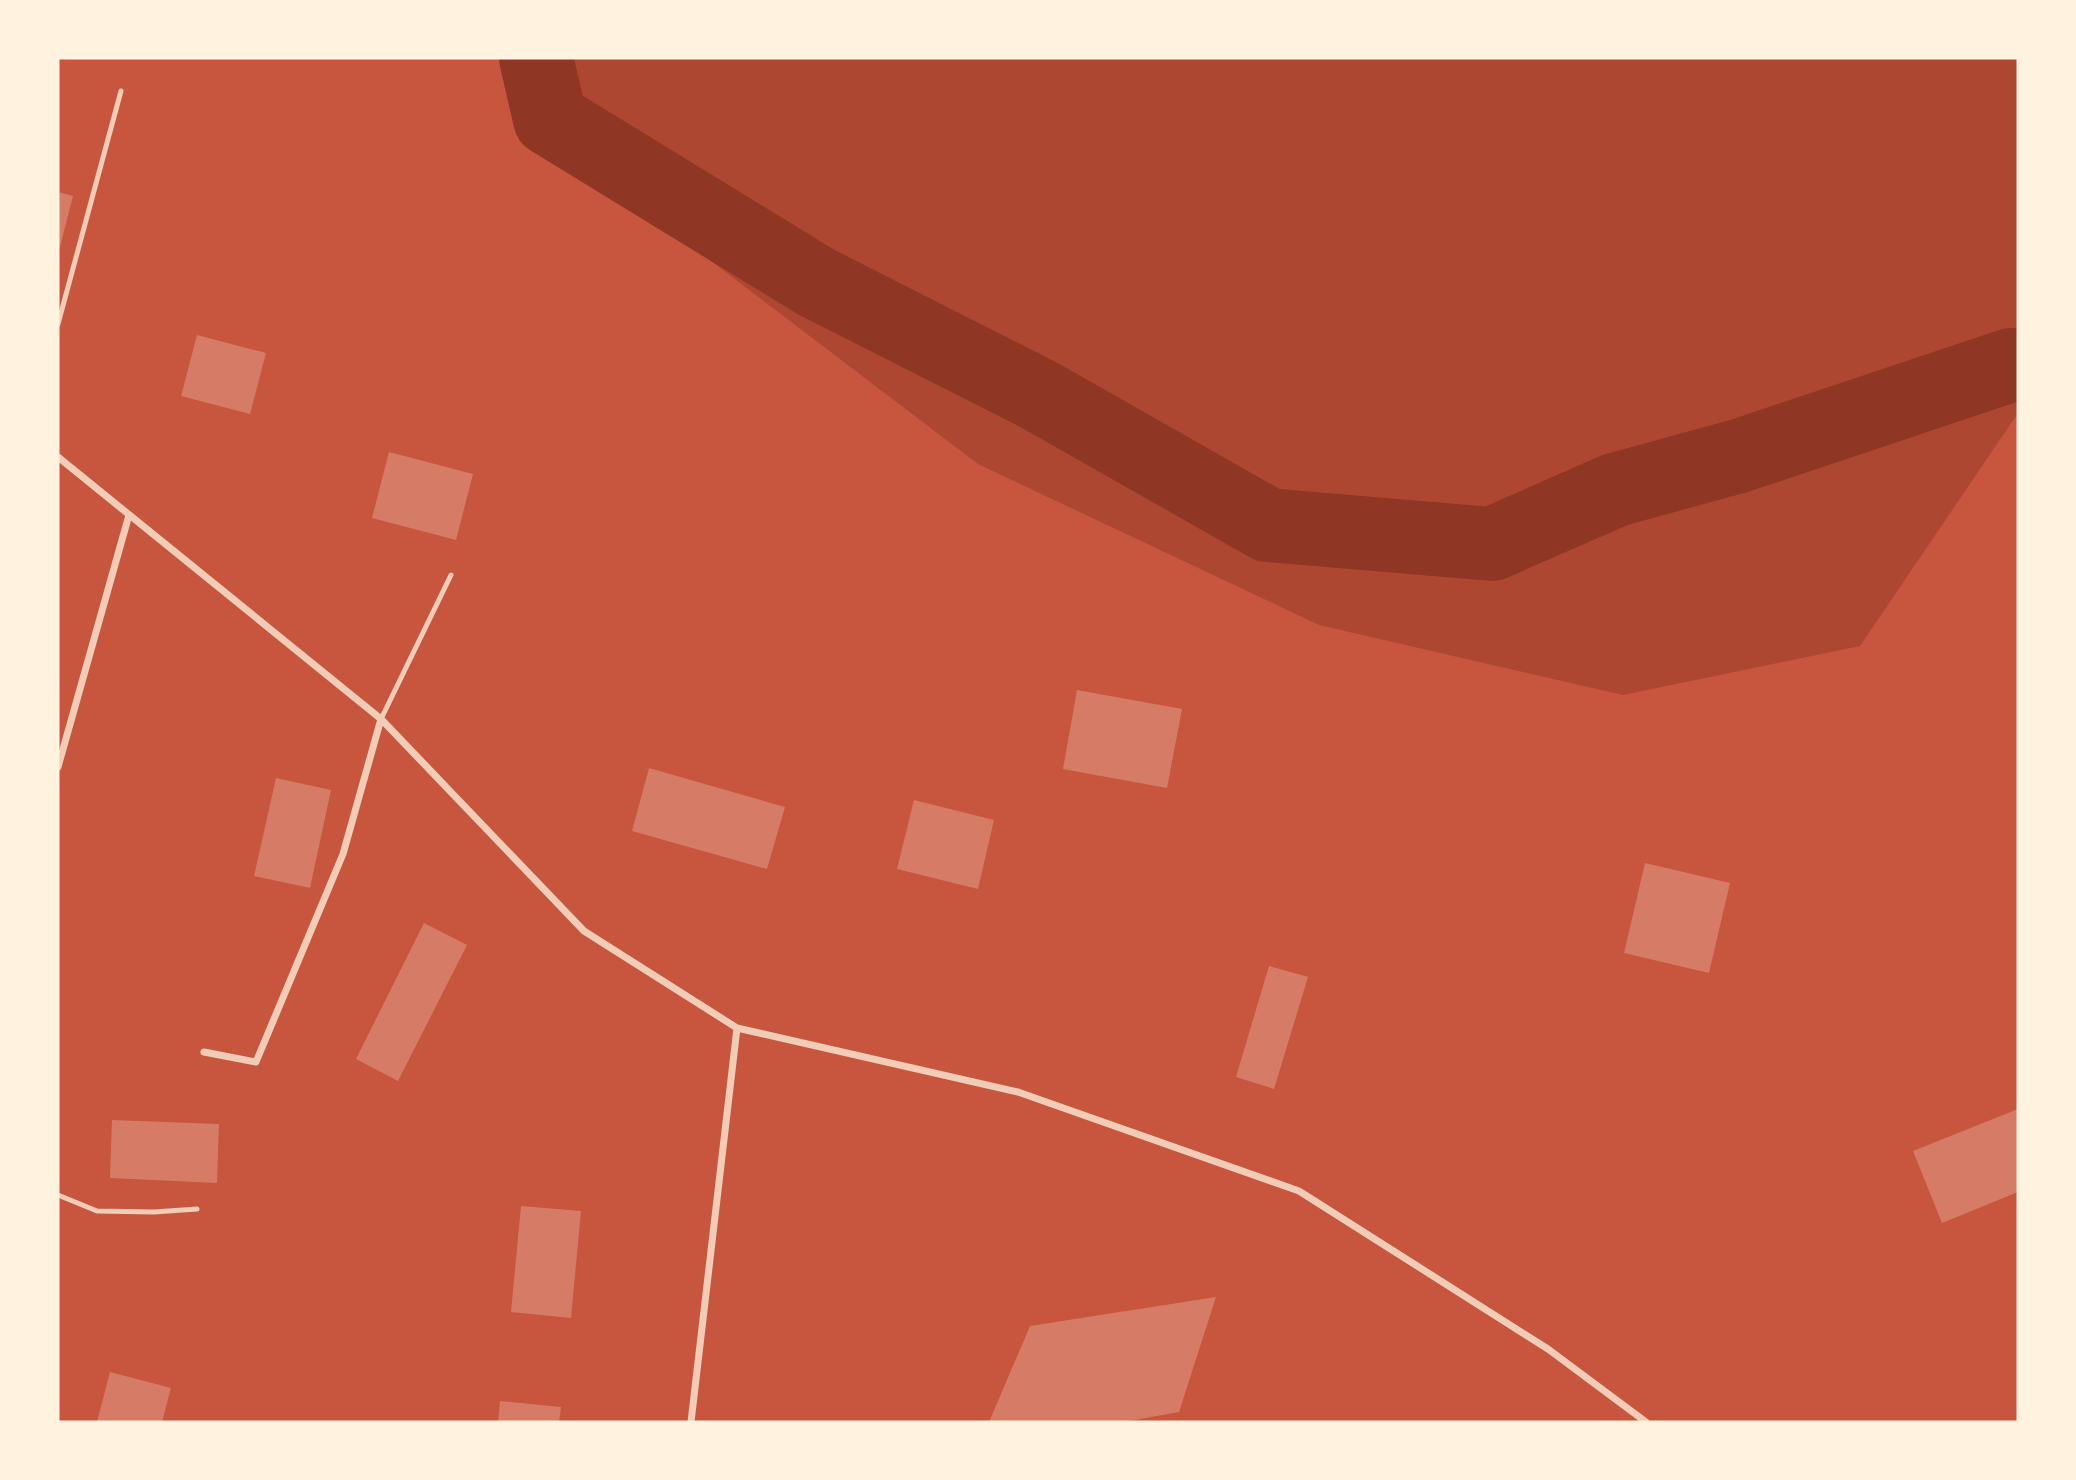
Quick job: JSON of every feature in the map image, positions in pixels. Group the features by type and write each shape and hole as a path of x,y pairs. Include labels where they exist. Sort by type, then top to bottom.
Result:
{"street":[{"path":"58,457 381,719 584,931 737,1028 1018,1092 1299,1191 1548,1349 1646,1422"},
{"path":"58,767 129,515"},
{"path":"204,1052 256,1062 343,854 381,719"},
{"path":"691,1422 737,1028"}],"lane":[{"path":"58,324 121,91"},
{"path":"381,719 451,575"},
{"path":"58,1195 97,1211 154,1212 197,1209"}],"shaded area":[{"path":"499,58 2018,58 2018,413 1860,646 1623,695 1319,625 978,464 512,113"}],"building":[{"path":"58,192 73,196 59,251 58,251"},
{"path":"197,335 266,353 250,414 181,396"},
{"path":"389,452 473,474 456,540 372,518"},
{"path":"1077,690 1182,709 1167,788 1063,769"},
{"path":"649,768 785,807 767,869 632,831"},
{"path":"276,778 331,790 310,888 254,876"},
{"path":"914,800 994,820 978,889 897,869"},
{"path":"1645,863 1730,883 1709,973 1624,953"},
{"path":"424,923 467,945 398,1081 356,1059"},
{"path":"1269,966 1308,977 1274,1089 1236,1077"},
{"path":"2018,1109 2018,1192 1942,1223 1913,1151"},
{"path":"112,1120 219,1124 217,1183 110,1178"},
{"path":"521,1206 581,1211 571,1318 511,1312"},
{"path":"1216,1297 1179,1412 1123,1422 989,1422 1030,1326"},
{"path":"110,1372 171,1388 162,1422 97,1422"},
{"path":"500,1401 561,1407 559,1422 498,1422"}],"waterway":[{"path":"536,58 550,119 816,282 1039,395 1268,525 1492,544 1615,490 1739,456 2011,365 2018,365"}]}
